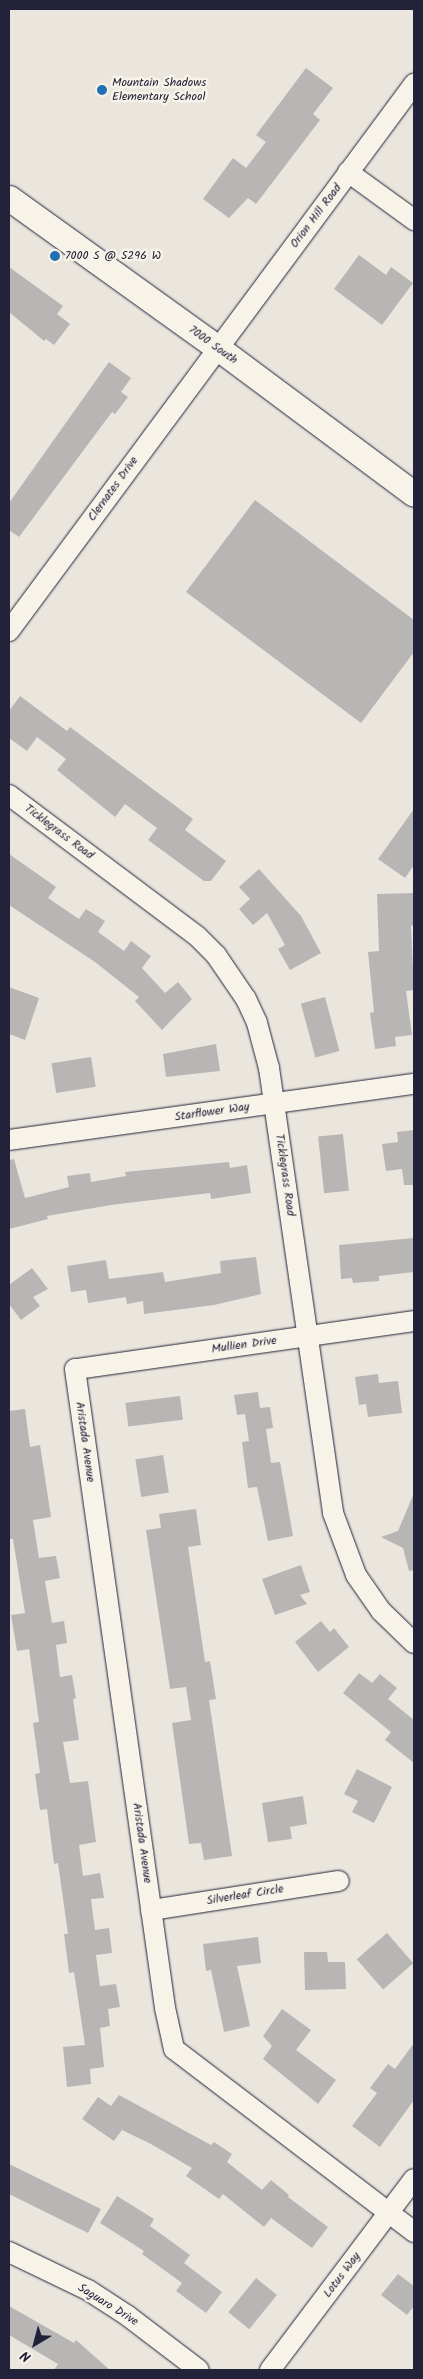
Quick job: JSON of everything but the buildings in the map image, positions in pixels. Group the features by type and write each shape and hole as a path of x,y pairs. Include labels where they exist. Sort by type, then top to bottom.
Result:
{"street":[{"name":"Orion Hill Road","path":"218,348 414,84"},
{"path":"348,172 414,220"},
{"name":"7000 South","path":"9,198 218,348 414,494"},
{"name":"Clernates Drive","path":"9,630 218,348"},
{"name":"Ticklegrass Road","path":"9,795 176,920 216,955 246,999 257,1023 265,1048 275,1103 329,1491 339,1534 368,1594 414,1643"},
{"name":"Starflower Way","path":"9,1140 414,1084"},
{"name":"Mullien Drive","path":"74,1369 414,1321"},
{"name":"Aristada Avenue","path":"74,1369 151,1910 174,2049 414,2232"},
{"name":"Silverleaf Circle","path":"151,1910 339,1881"},
{"name":"Lotus Way","path":"270,2370 414,2179"},
{"name":"Saguaro Drive","path":"9,2252 88,2290 128,2316 199,2370"}],"place":[{"name":"Mountain Shadows Elementary School","path":"102,90"},
{"name":"7000 S @ 5296 W","path":"55,256"}]}
